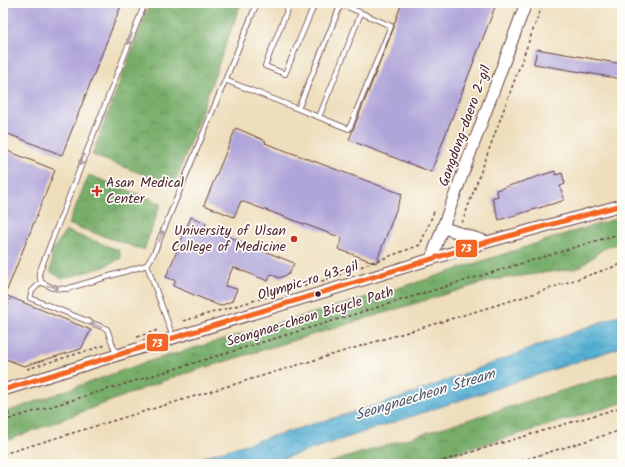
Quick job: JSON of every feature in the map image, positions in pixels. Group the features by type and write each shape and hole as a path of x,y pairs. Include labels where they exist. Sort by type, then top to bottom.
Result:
{"street":[{"name":"Gangdong-daero 2-gil","path":"431,259 444,228 526,3"},
{"name":"Olympic-ro 43-gil","path":"3,393 116,354 487,242 622,205"},
{"path":"444,228 487,242"}],"lane":[{"path":"145,3 38,273 41,282 53,288 66,289 147,264 154,253 257,3"},
{"path":"290,3 265,66 285,74 315,3"},
{"path":"225,80 298,109 349,129 391,26 340,3 298,109"},
{"path":"319,117 361,13"},
{"path":"147,264 173,337"},
{"path":"41,282 32,291 30,298 107,329 116,354"}],"path":[{"path":"461,226 543,3"},
{"path":"183,320 322,281 420,245 434,212"},
{"name":"Seongnae-cheon Bicycle Path","path":"3,421 622,233"},
{"path":"3,454 530,295 622,264"},
{"path":"3,317 10,299"},
{"path":"137,336 158,330"},
{"path":"27,369 108,344"},
{"path":"3,393 10,419"},
{"path":"432,464 622,407"},
{"path":"510,464 622,430"},
{"path":"618,464 622,463"}],"green space":[{"path":"150,3 241,3 174,186 92,155"},
{"path":"89,175 161,203 144,250 68,224"},
{"path":"622,217 622,242 603,249 579,268 492,280 171,378 3,442 3,413 143,363 415,283"},
{"path":"66,231 119,250 121,258 104,267 62,279 51,272 52,250"},
{"path":"622,372 622,403 419,464 325,464"}],"water":[{"name":"Seongnaecheon Stream","path":"622,314 622,347 267,464 179,464 400,398"}],"building":[{"path":"3,3 122,3 62,155 3,132"},
{"path":"402,3 485,3 495,7 431,172 349,140"},
{"path":"537,49 622,64 622,79 534,64"},
{"path":"236,128 266,141 265,143 402,194 376,263 338,249 342,238 241,201 234,217 204,205"},
{"path":"3,149 55,170 5,295 91,330 81,349 24,366 3,358"},
{"path":"555,171 556,175 562,173 565,184 560,186 564,199 562,201 499,220 492,198 498,196 496,190"},
{"path":"191,217 206,223 205,227 294,263 289,274 279,278 271,274 268,281 233,267 225,286 237,289 232,301 220,306 173,286 176,281 166,277"}],"transit line":[{"name":"73","path":"3,390 487,242 622,205"}],"place":[{"name":"Asan Medical Center","path":"97,191"},
{"name":"University of Ulsan College of Medicine","path":"294,239"}]}
